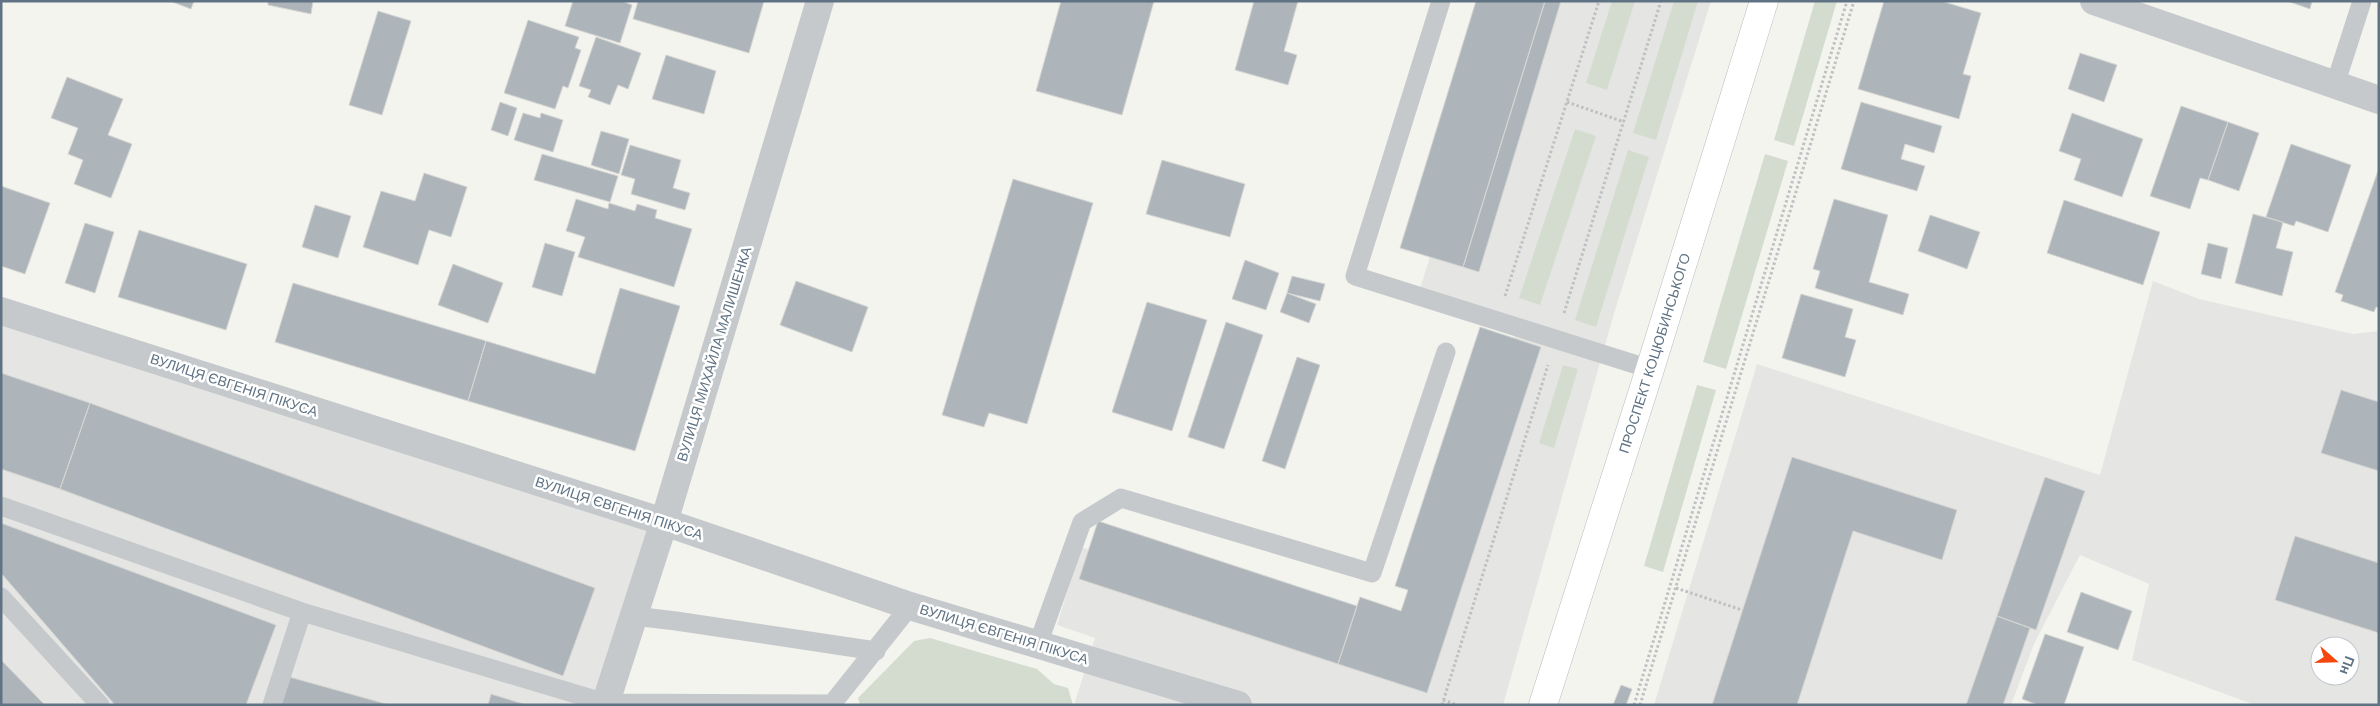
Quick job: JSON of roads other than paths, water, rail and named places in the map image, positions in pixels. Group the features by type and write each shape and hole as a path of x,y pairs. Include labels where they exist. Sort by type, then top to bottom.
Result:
{"main road":[{"name":"ПРОСПЕКТ КОЦЮБИНСЬКОГО","path":"1543,705 1764,1"}],"street":[{"name":"ВУЛИЦЯ МИХАЙЛА МАЛИШЕНКА","path":"605,704 664,522 820,1"},
{"path":"2094,1 2379,100"},
{"name":"ВУЛИЦЯ ЄВГЕНІЯ ПІКУСА","path":"1,311 664,522 910,606 1238,705"}],"lane":[{"path":"1441,1 1355,276 1650,369"},
{"path":"2335,85 2362,1"},
{"path":"1038,644 1082,522 1121,498 1372,573 1446,352"},
{"path":"1,506 302,612 605,704 832,704 910,606"},
{"path":"1,597 100,705"},
{"path":"272,705 302,612"},
{"path":"634,616 876,651"}]}
